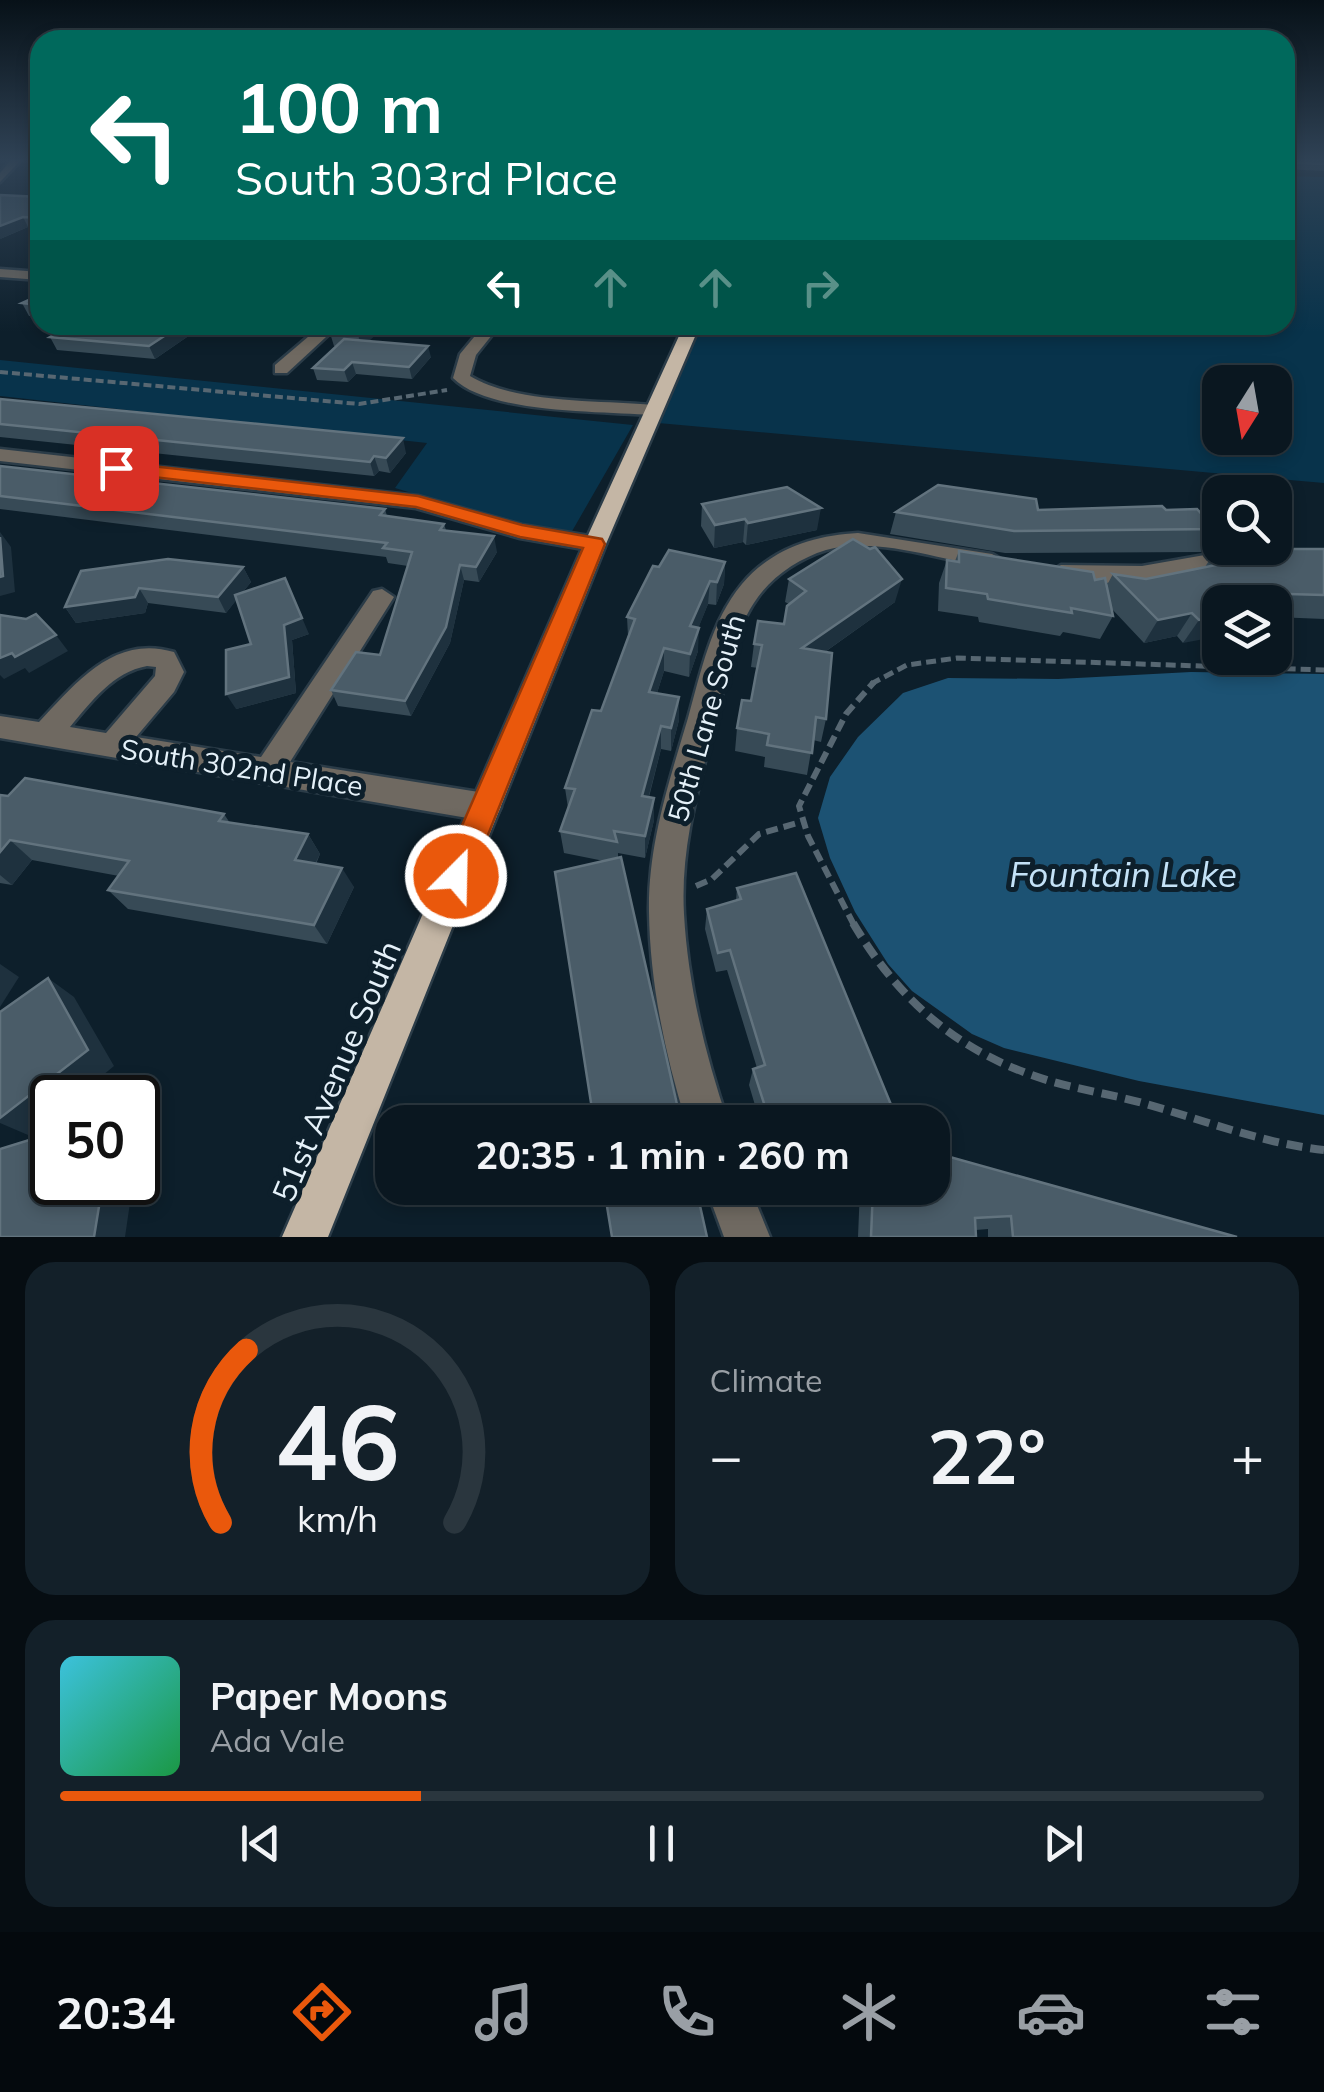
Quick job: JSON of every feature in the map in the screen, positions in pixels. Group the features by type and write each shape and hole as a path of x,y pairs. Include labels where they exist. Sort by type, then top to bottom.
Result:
{"main road":[{"name":"51st Avenue South","path":"305,1237 595,544 687,335"}],"street":[{"path":"281,369 320,335"},
{"path":"484,335 463,363 461,378 470,386 510,395 652,410"},
{"path":"0,455 401,499 520,531 595,544"},
{"name":"50th Lane South","path":"702,1105 676,990 667,886 675,820 724,638 749,588 801,552 832,542 873,542 1031,568 1129,575 1202,563"},
{"path":"268,771 382,597"},
{"path":"45,735 113,666 142,656 165,659 170,675 112,746"},
{"name":"South 302nd Place","path":"0,728 485,806"},
{"path":"735,1205 747,1237"}],"path":[{"path":"0,372 358,404 470,386"},
{"path":"1324,670 956,658 901,664 882,674 850,704 799,806 802,822 888,979 906,1002 957,1042 1047,1080 1144,1103 1292,1147 1324,1150"},
{"path":"667,886 703,884 759,834 802,822"}],"shaded area":[{"path":"1295,216 1324,216 1324,483 1292,480 1292,475 1235,475 647,422 687,335 1295,335"},
{"path":"0,360 633,425 567,540 395,488 427,443 0,396"}],"water":[{"name":"Fountain Lake","path":"1191,672 1324,674 1324,1115 1139,1081 1004,1048 972,1034 912,991 888,964 855,912 830,858 818,818 830,777 858,737 903,693 948,678 1058,679"}],"building":[{"path":"0,216 30,216 30,217 0,226"},
{"path":"54,335 166,335 149,346 50,337"},
{"path":"344,339 428,346 409,367 352,362 344,370 313,368"},
{"path":"0,399 403,438 386,458 374,456 370,462 0,424"},
{"path":"0,466 385,509 380,515 444,524 440,530 494,536 476,567 460,565 446,627 405,701 331,690 356,652 380,655 412,552 383,548 387,543 0,496"},
{"path":"938,485 1036,499 1038,510 1162,506 1166,510 1197,509 1202,515 1202,529 1014,531 896,512"},
{"path":"787,487 821,508 748,523 745,519 715,525 702,504"},
{"path":"853,539 870,549 875,547 902,579 802,648 832,653 826,719 816,717 812,753 767,745 769,734 737,728 742,700 751,701 762,645 754,644 758,621 784,624 787,606 806,591 789,579"},
{"path":"1292,549 1324,549 1324,595 1292,594 1292,585 1202,585 1199,620 1192,613 1158,620 1113,574 1146,579 1216,565 1292,565"},
{"path":"669,550 725,562 717,582 710,581 690,626 699,628 690,654 664,648 649,692 679,697 671,728 661,726 642,796 654,798 645,836 614,831 617,842 560,831 575,789 565,788 592,710 601,711 635,619 627,617 653,566 659,567"},
{"path":"959,551 1093,572 1095,580 1105,578 1113,616 988,599 987,594 946,588 947,560 959,562"},
{"path":"168,559 243,567 218,597 139,588 135,597 65,607 81,571"},
{"path":"285,578 302,618 284,625 289,677 226,694 226,650 251,644 235,595"},
{"path":"36,614 56,635 15,657 12,653 0,658 0,615 26,619"},
{"path":"25,778 224,814 219,821 308,834 295,860 342,868 314,925 108,890 129,861 10,840 0,852 0,795 8,796"},
{"path":"621,857 677,1105 591,1105 555,872"},
{"path":"796,873 891,1105 765,1105 753,1069 765,1065 730,950 718,953 707,909 741,899 737,888"},
{"path":"48,978 88,1050 56,1075 30,1075 30,1095 0,1118 0,1012"},
{"path":"30,1140 30,1205 99,1205 94,1237 0,1237 0,1149"},
{"path":"950,1157 1237,1237 1013,1237 1011,1216 975,1218 976,1237 871,1237 872,1205 950,1205"},
{"path":"607,1205 700,1205 707,1237 612,1237"}],"route":[{"path":"116,468 418,502 520,531 595,544 456,876"}]}
